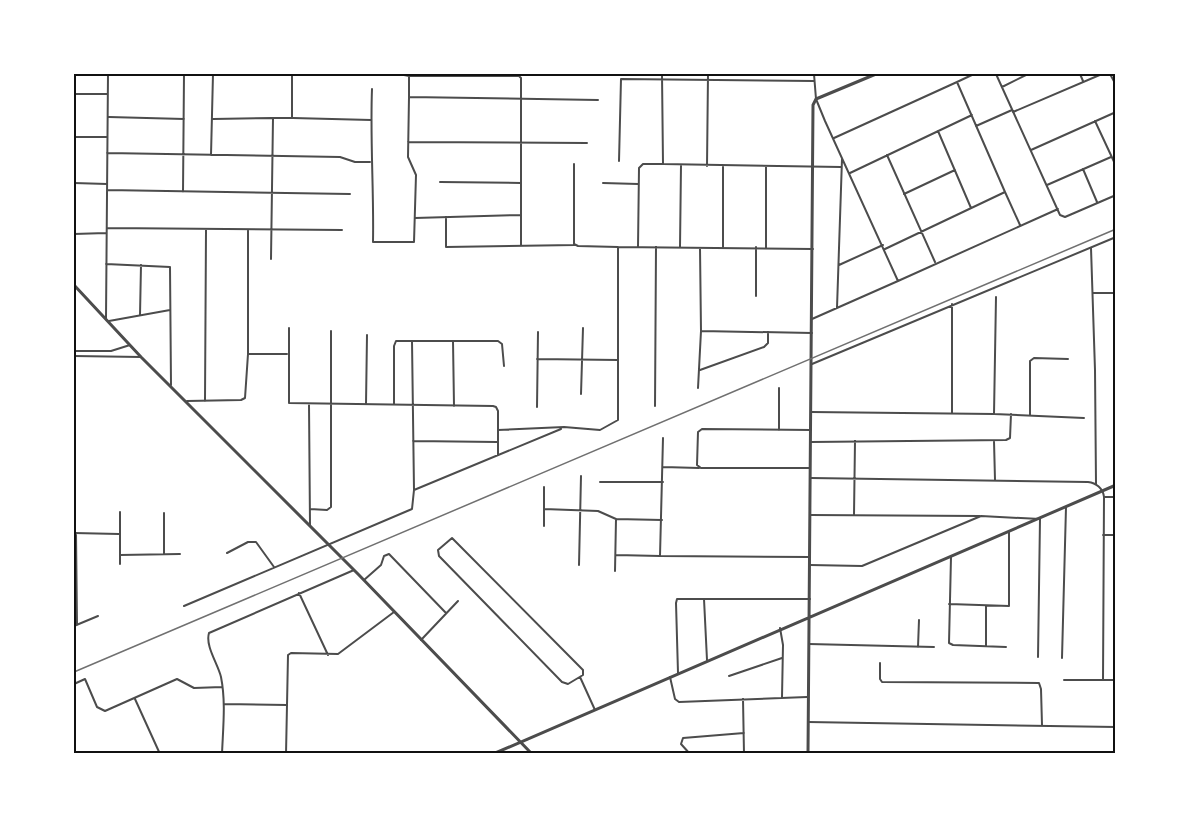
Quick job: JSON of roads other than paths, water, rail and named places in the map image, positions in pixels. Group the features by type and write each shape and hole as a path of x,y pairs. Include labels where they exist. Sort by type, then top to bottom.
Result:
{"street":[{"path":"107,320 108,74"},
{"path":"183,192 184,74"},
{"path":"211,156 213,74"},
{"path":"246,74 268,74"},
{"path":"292,74 292,118"},
{"path":"399,74 520,77 522,98 521,246"},
{"path":"619,161 621,74"},
{"path":"662,74 663,164"},
{"path":"707,166 708,74"},
{"path":"753,74 753,80"},
{"path":"814,74 816,99 898,281"},
{"path":"808,753 813,105 816,99 876,74"},
{"path":"833,138 974,74"},
{"path":"996,74 1060,215 1065,218 1116,195"},
{"path":"1002,87 1028,74"},
{"path":"1080,74 1083,81"},
{"path":"976,126 1093,75 1101,74"},
{"path":"1110,74 1116,85"},
{"path":"372,89 370,162 374,189 373,242 414,242 416,173 409,159 409,76"},
{"path":"621,79 814,81"},
{"path":"957,82 1020,226"},
{"path":"74,94 108,93"},
{"path":"409,97 598,100"},
{"path":"1031,150 1116,112"},
{"path":"850,173 972,115"},
{"path":"108,117 184,119"},
{"path":"272,259 273,118"},
{"path":"212,119 371,120"},
{"path":"1095,121 1116,166"},
{"path":"938,131 971,208"},
{"path":"74,137 107,137"},
{"path":"408,142 587,143"},
{"path":"107,153 343,157 355,162 370,162"},
{"path":"887,155 935,264"},
{"path":"837,308 842,156"},
{"path":"1047,185 1112,157"},
{"path":"574,164 575,245"},
{"path":"638,247 640,165 841,167"},
{"path":"680,247 681,165"},
{"path":"723,166 723,248"},
{"path":"766,166 766,248"},
{"path":"1083,169 1097,203"},
{"path":"904,194 955,170"},
{"path":"440,182 522,183"},
{"path":"74,183 107,184"},
{"path":"603,183 638,184"},
{"path":"107,190 351,194"},
{"path":"839,265 1005,192"},
{"path":"812,320 1058,209"},
{"path":"415,218 521,216"},
{"path":"446,218 446,247 575,245 813,249"},
{"path":"106,228 342,230"},
{"path":"186,401 242,400 245,398 248,354 248,229"},
{"path":"205,401 207,230"},
{"path":"74,234 106,233"},
{"path":"812,364 1116,237"},
{"path":"498,430 564,428 600,430 617,421 618,247"},
{"path":"655,406 656,247"},
{"path":"699,388 700,248"},
{"path":"756,248 756,296"},
{"path":"1092,248 1096,484"},
{"path":"106,264 170,267 171,385"},
{"path":"140,315 141,265"},
{"path":"74,285 141,357 364,580 532,753"},
{"path":"1093,293 1116,293"},
{"path":"994,414 996,297"},
{"path":"952,304 952,414"},
{"path":"107,320 170,310"},
{"path":"289,328 288,401 291,404 496,407 498,455"},
{"path":"581,394 583,328"},
{"path":"310,509 327,510 331,507 330,331"},
{"path":"701,331 812,333"},
{"path":"537,407 538,332"},
{"path":"699,370 764,346 768,343 768,332"},
{"path":"366,404 367,335"},
{"path":"394,404 394,343 396,340 501,342 504,366"},
{"path":"184,606 412,509 414,490 412,341"},
{"path":"453,341 454,406"},
{"path":"74,351 111,351 130,345"},
{"path":"248,354 287,354"},
{"path":"74,356 141,357"},
{"path":"1030,414 1030,361 1034,358 1068,359"},
{"path":"537,359 618,360"},
{"path":"779,388 779,430"},
{"path":"309,404 310,526"},
{"path":"811,412 1030,414 1084,418"},
{"path":"811,442 994,441 1010,438 1011,414"},
{"path":"414,490 564,428"},
{"path":"699,468 700,430 811,430"},
{"path":"660,556 663,438"},
{"path":"413,441 498,442"},
{"path":"854,515 855,441"},
{"path":"994,441 996,481"},
{"path":"663,467 811,468"},
{"path":"579,565 581,476"},
{"path":"811,478 1088,482 1096,484 1103,491 1104,496 1103,680"},
{"path":"600,482 663,482"},
{"path":"493,753 1116,485"},
{"path":"544,487 544,526"},
{"path":"1104,496 1116,496"},
{"path":"1062,657 1066,507"},
{"path":"544,509 598,511 616,519 662,520"},
{"path":"120,512 120,564"},
{"path":"164,513 164,554"},
{"path":"810,515 981,516 1040,519"},
{"path":"810,565 862,566 981,516"},
{"path":"615,571 616,519"},
{"path":"1038,657 1040,519"},
{"path":"949,604 1007,606 1010,604 1010,532"},
{"path":"98,616 75,626 75,533 120,534"},
{"path":"1103,535 1116,534"},
{"path":"449,539 455,539 583,670 584,674 580,678 568,684 562,682 439,556 438,550 449,539"},
{"path":"227,553 248,542 256,542 275,568"},
{"path":"120,555 180,554"},
{"path":"364,580 381,565 384,556 390,554 446,613"},
{"path":"616,555 810,556"},
{"path":"951,557 949,643 1006,647"},
{"path":"222,753 224,704 218,666 207,639 209,633 354,570"},
{"path":"299,593 328,655"},
{"path":"678,674 676,601 679,599 810,599"},
{"path":"704,599 707,660"},
{"path":"421,640 458,601"},
{"path":"986,606 986,646"},
{"path":"286,753 288,655 341,653 394,612"},
{"path":"918,647 919,620"},
{"path":"780,628 783,645 782,698"},
{"path":"809,644 934,647"},
{"path":"729,676 782,658"},
{"path":"880,663 882,682 1039,683 1042,725"},
{"path":"670,677 675,699 678,702 807,697"},
{"path":"580,678 595,710"},
{"path":"74,684 85,679 100,710 110,709 180,679 194,688 222,687"},
{"path":"1064,680 1116,680"},
{"path":"135,699 160,753"},
{"path":"743,699 744,753"},
{"path":"224,704 287,705"},
{"path":"808,722 1116,727"},
{"path":"690,753 681,744 683,738 744,733"}],"railway":[{"path":"74,672 1116,229"}]}
